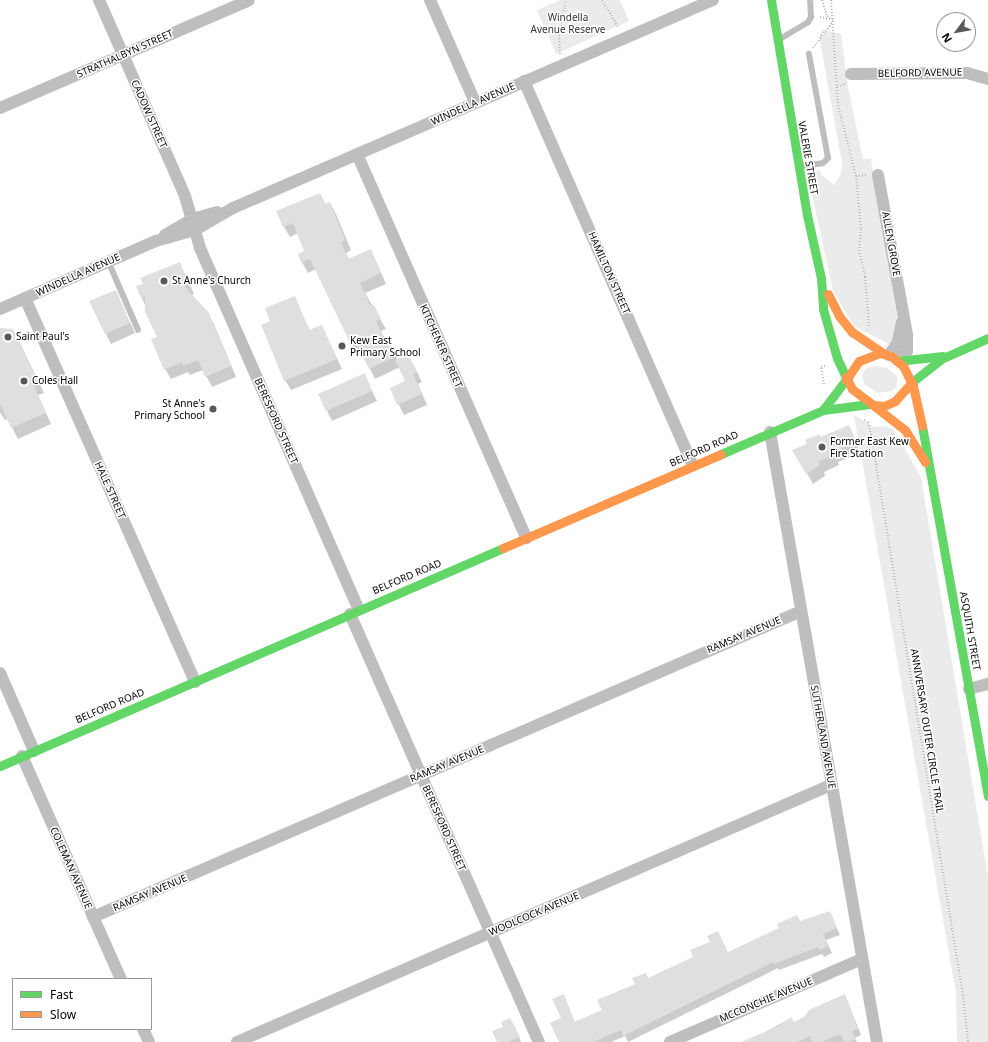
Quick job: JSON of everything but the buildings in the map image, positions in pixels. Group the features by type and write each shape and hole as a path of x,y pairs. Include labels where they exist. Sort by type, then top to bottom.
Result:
{"main road":[{"name":"VALERIE STREET","path":"771,0 798,166 820,278 823,309 837,358 846,380"},
{"name":"VALERIE STREET","path":"820,278 839,316 861,338 892,357"},
{"path":"951,354 892,357 873,354 863,358 855,365 846,380 855,393 872,405 884,406 895,401 929,366 951,354 988,338"},
{"path":"892,357 912,382"},
{"name":"BELFORD ROAD","path":"823,410 846,380"},
{"name":"ASQUITH STREET","path":"912,382 926,442 929,470 988,796"},
{"name":"BELFORD ROAD","path":"0,766 823,410 872,405"},
{"name":"ASQUITH STREET","path":"872,405 905,430 919,450 929,470"}],"street":[{"name":"CADOW STREET","path":"99,0 194,225"},
{"name":"STRATHALBYN STREET","path":"0,108 249,0"},
{"path":"430,0 475,102"},
{"name":"WINDELLA AVENUE","path":"0,309 713,0"},
{"name":"BELFORD AVENUE","path":"851,74 967,73 988,79"},
{"name":"HAMILTON STREET","path":"524,81 693,466"},
{"name":"KITCHENER STREET","path":"356,154 526,538"},
{"name":"ALLEN GROVE","path":"878,175 908,345 906,352 892,357"},
{"name":"BERESFORD STREET","path":"194,225 202,255 354,612 421,776 539,1042"},
{"name":"HALE STREET","path":"25,298 195,682"},
{"name":"SUTHERLAND AVENUE","path":"770,432 876,1042"},
{"name":"RAMSAY AVENUE","path":"93,917 801,611"},
{"path":"0,673 34,751"},
{"path":"969,689 988,684"},
{"name":"COLEMAN AVENUE","path":"22,756 121,978"},
{"name":"WOOLCOCK AVENUE","path":"237,1042 831,785"},
{"name":"MCCONCHIE AVENUE","path":"670,1042 862,959"},
{"path":"143,1030 149,1042"}],"lane":[{"path":"777,41 804,27 811,17 810,0"},
{"path":"798,166 823,163 828,158 809,54"},
{"path":"108,261 138,330"}],"path":[{"path":"566,0 559,32 560,54 567,51"},
{"path":"602,0 620,28 613,31"},
{"path":"822,0 827,16 834,20"},
{"path":"831,0 834,20 838,105 856,176 860,229 859,250 868,303 869,328 861,338"},
{"path":"811,17 834,20"},
{"path":"809,54 834,20"},
{"path":"825,390 821,367 837,358"},
{"name":"ANNIVERSARY OUTER CIRCLE TRAIL","path":"868,422 963,995 968,1042"}],"green space":[{"name":"Windella Avenue Reserve","path":"560,0 620,0 629,21 556,54 537,10"},
{"path":"822,30 841,34 848,87 863,159 871,159 897,316 897,330 891,345 854,326 833,290 807,172 820,170 821,174 834,185 841,174 842,163 819,36"},
{"path":"875,366 887,368 897,376 897,386 893,391 878,393 864,384 862,374 867,368"},
{"path":"854,415 874,427 885,426 894,430 921,477 988,877 988,1042 957,1042 956,993"}],"traffic: fast":[{"path":"771,0 807,215 821,278 823,309 837,358 846,377"},
{"path":"912,382 941,359 988,338"},
{"path":"898,361 943,356"},
{"path":"823,410 846,380"},
{"path":"721,454 823,410 870,404"},
{"path":"922,426 988,796"},
{"path":"0,766 503,548"}],"traffic: slow":[{"path":"828,294 839,316 852,332 885,354"},
{"path":"846,380 859,361 880,353 891,356 903,366 913,386 922,426"},
{"path":"846,377 852,389 873,405 884,406 895,401 912,382"},
{"path":"873,405 905,430 925,462"},
{"path":"503,548 721,454"}],"place":[{"name":"St Anne's Church","path":"164,281"},
{"name":"Saint Paul's","path":"8,337"},
{"name":"Kew East Primary School","path":"342,346"},
{"name":"Coles Hall","path":"24,381"},
{"name":"St Anne's Primary School","path":"213,409"},
{"name":"Former East Kew Fire Station","path":"822,447"}]}
